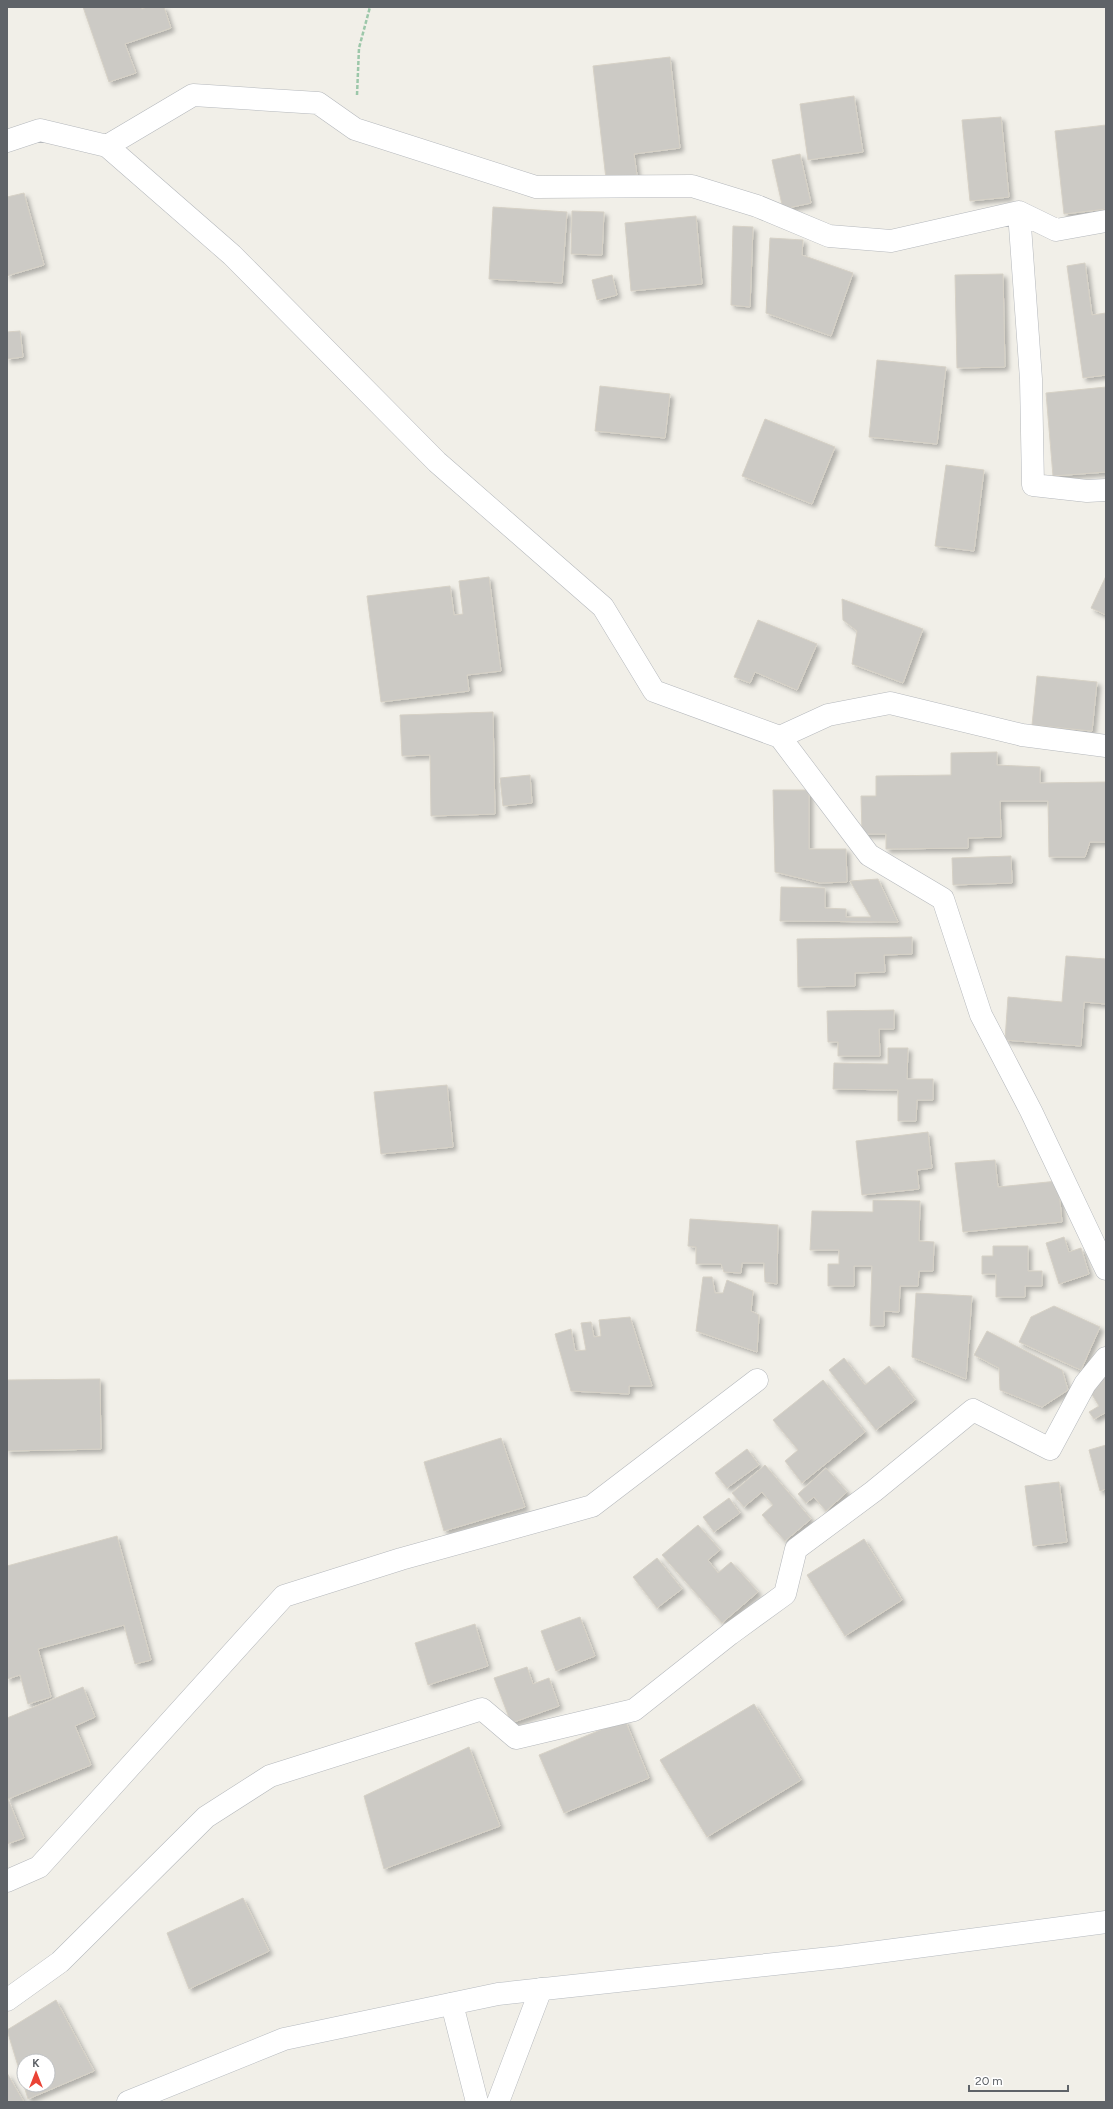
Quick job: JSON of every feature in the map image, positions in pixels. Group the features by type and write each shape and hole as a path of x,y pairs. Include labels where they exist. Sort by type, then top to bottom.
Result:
{"street":[{"path":"107,146 193,95 318,103 355,129 536,187 692,186 757,206 829,236 891,241 1019,212 1056,230 1106,221"},
{"path":"7,141 40,130 107,146 232,255 437,462 603,608 654,691 780,737 869,855 944,899 981,1015 1031,1111 1106,1269"},
{"path":"1019,212 1031,379 1032,485 1087,491 1106,490"},
{"path":"780,737 828,715 890,703 1022,735 1106,746"},
{"path":"7,2000 60,1962 206,1817 270,1776 482,1708 516,1738 634,1710 730,1634 785,1594 796,1549 874,1490 973,1410 1050,1449 1085,1384 1106,1358"},
{"path":"7,1881 38,1866 284,1596 401,1559 592,1506 757,1380"},
{"path":"128,2102 284,2039 498,1994 840,1957 1106,1922"},
{"path":"498,2102 541,1989"},
{"path":"452,2004 477,2102"}],"path":[{"path":"355,129 359,48 370,7"}],"building":[{"path":"83,7 141,7 142,9 147,7 164,7 171,28 125,44 136,73 109,82"},
{"path":"670,57 680,148 634,154 637,175 606,179 593,66"},
{"path":"854,96 863,152 808,160 800,104"},
{"path":"1001,117 1009,197 970,201 962,120"},
{"path":"1106,125 1106,209 1064,214 1055,131"},
{"path":"800,154 811,203 783,209 772,160"},
{"path":"24,193 44,265 7,276 7,197"},
{"path":"493,207 567,212 562,283 489,279"},
{"path":"572,211 604,212 602,255 571,254"},
{"path":"696,216 702,284 631,291 625,223"},
{"path":"733,226 753,227 750,307 731,305"},
{"path":"770,238 803,240 802,255 853,273 831,336 766,313"},
{"path":"1085,263 1092,315 1106,313 1106,375 1083,378 1067,266"},
{"path":"1003,274 1005,367 957,368 955,275"},
{"path":"612,275 617,295 597,300 592,280"},
{"path":"20,331 23,357 7,359 7,332"},
{"path":"877,360 946,367 937,444 869,437"},
{"path":"600,386 670,394 665,438 595,431"},
{"path":"1106,387 1106,472 1053,476 1046,393"},
{"path":"765,419 835,447 812,504 742,476"},
{"path":"946,465 984,470 974,551 935,546"},
{"path":"1106,576 1106,615 1091,608"},
{"path":"489,577 501,671 467,675 469,691 381,702 367,596 450,586 454,615 463,614 459,581"},
{"path":"842,599 923,629 903,683 852,664 857,631 843,620"},
{"path":"758,620 817,644 797,690 755,672 750,683 734,677"},
{"path":"1037,676 1097,682 1092,731 1032,725"},
{"path":"493,712 495,814 431,816 430,755 402,756 400,715"},
{"path":"997,752 997,765 1040,767 1040,783 1106,782 1106,842 1090,842 1085,857 1049,857 1048,801 1000,801 1001,837 968,838 968,848 886,849 886,834 862,834 861,796 876,796 876,776 951,775 951,753"},
{"path":"530,775 532,803 503,806 500,778"},
{"path":"773,790 809,790 809,849 846,849 847,882 820,883 775,872"},
{"path":"1011,856 1012,883 953,885 952,858"},
{"path":"878,879 898,922 780,921 781,887 825,888 825,908 846,909 846,917 871,917 850,881"},
{"path":"912,937 912,954 884,955 885,972 855,973 855,986 798,987 797,939"},
{"path":"1066,956 1106,959 1106,1004 1084,1002 1081,1046 1005,1040 1008,997 1062,1002"},
{"path":"894,1010 894,1029 879,1029 880,1056 838,1056 838,1042 828,1042 827,1011"},
{"path":"888,1048 908,1048 907,1079 933,1079 933,1100 917,1100 916,1121 898,1121 898,1090 833,1089 834,1063 888,1064"},
{"path":"447,1085 453,1147 381,1154 374,1092"},
{"path":"928,1132 932,1168 917,1170 919,1189 862,1195 856,1141"},
{"path":"995,1160 998,1187 1058,1181 1062,1222 963,1232 955,1163"},
{"path":"873,1200 920,1201 919,1241 934,1242 933,1271 919,1271 918,1286 900,1286 899,1312 884,1311 884,1326 870,1326 872,1266 854,1266 854,1286 828,1286 828,1264 839,1264 839,1250 810,1250 812,1211 873,1212"},
{"path":"690,1219 778,1225 777,1284 765,1282 764,1263 742,1263 741,1273 724,1272 721,1264 696,1264 696,1247 688,1246"},
{"path":"1064,1237 1069,1252 1081,1248 1089,1274 1059,1284 1046,1243"},
{"path":"993,1246 1028,1246 1028,1271 1042,1271 1042,1286 1025,1286 1025,1297 996,1297 996,1274 982,1274 982,1256 993,1256"},
{"path":"703,1277 712,1277 715,1293 723,1293 727,1280 753,1291 751,1311 759,1315 757,1352 696,1331"},
{"path":"916,1293 972,1296 966,1379 912,1357"},
{"path":"1054,1306 1100,1327 1081,1370 1019,1342 1031,1317"},
{"path":"630,1317 652,1386 629,1386 629,1394 571,1391 555,1334 571,1329 575,1351 586,1350 581,1323 591,1322 594,1337 601,1336 599,1320"},
{"path":"987,1331 1062,1370 1068,1390 1042,1407 1000,1390 999,1368 974,1355"},
{"path":"844,1358 865,1385 889,1366 915,1400 876,1430 829,1370"},
{"path":"1106,1377 1106,1415 1105,1413 1094,1419 1089,1412 1099,1406 1088,1388"},
{"path":"100,1379 101,1449 7,1451 7,1380"},
{"path":"823,1380 865,1432 802,1483 785,1461 798,1450 773,1420"},
{"path":"501,1438 525,1507 444,1531 424,1462"},
{"path":"1106,1445 1106,1489 1100,1491 1089,1450"},
{"path":"747,1449 759,1465 727,1488 715,1473"},
{"path":"765,1465 811,1519 785,1541 762,1515 773,1505 762,1492 744,1507 732,1493"},
{"path":"826,1468 847,1492 826,1511 814,1497 806,1503 798,1494"},
{"path":"1059,1482 1067,1542 1033,1546 1025,1486"},
{"path":"729,1498 740,1513 714,1532 703,1517"},
{"path":"698,1525 720,1550 708,1560 718,1573 731,1562 758,1592 722,1623 662,1555"},
{"path":"117,1536 151,1660 135,1664 124,1625 38,1649 51,1697 28,1704 20,1675 7,1679 7,1566"},
{"path":"864,1539 902,1600 845,1636 807,1575"},
{"path":"657,1558 682,1589 657,1608 633,1577"},
{"path":"580,1617 595,1656 556,1671 541,1631"},
{"path":"475,1624 488,1666 428,1685 415,1643"},
{"path":"527,1667 533,1684 549,1678 559,1706 511,1723 494,1678"},
{"path":"83,1687 95,1717 75,1726 91,1765 8,1799 24,1838 7,1844 7,1718"},
{"path":"754,1704 801,1780 707,1837 660,1760"},
{"path":"625,1720 649,1778 564,1813 539,1755"},
{"path":"469,1747 500,1826 384,1869 364,1796"},
{"path":"243,1898 269,1951 189,1989 167,1933"},
{"path":"56,2000 94,2071 56,2087 56,2053 16,2053 16,2060 7,2030"},
{"path":"7,2073 16,2088 16,2093 19,2093 24,2102 7,2102"},
{"path":"26,2093 42,2093 28,2099"}]}
